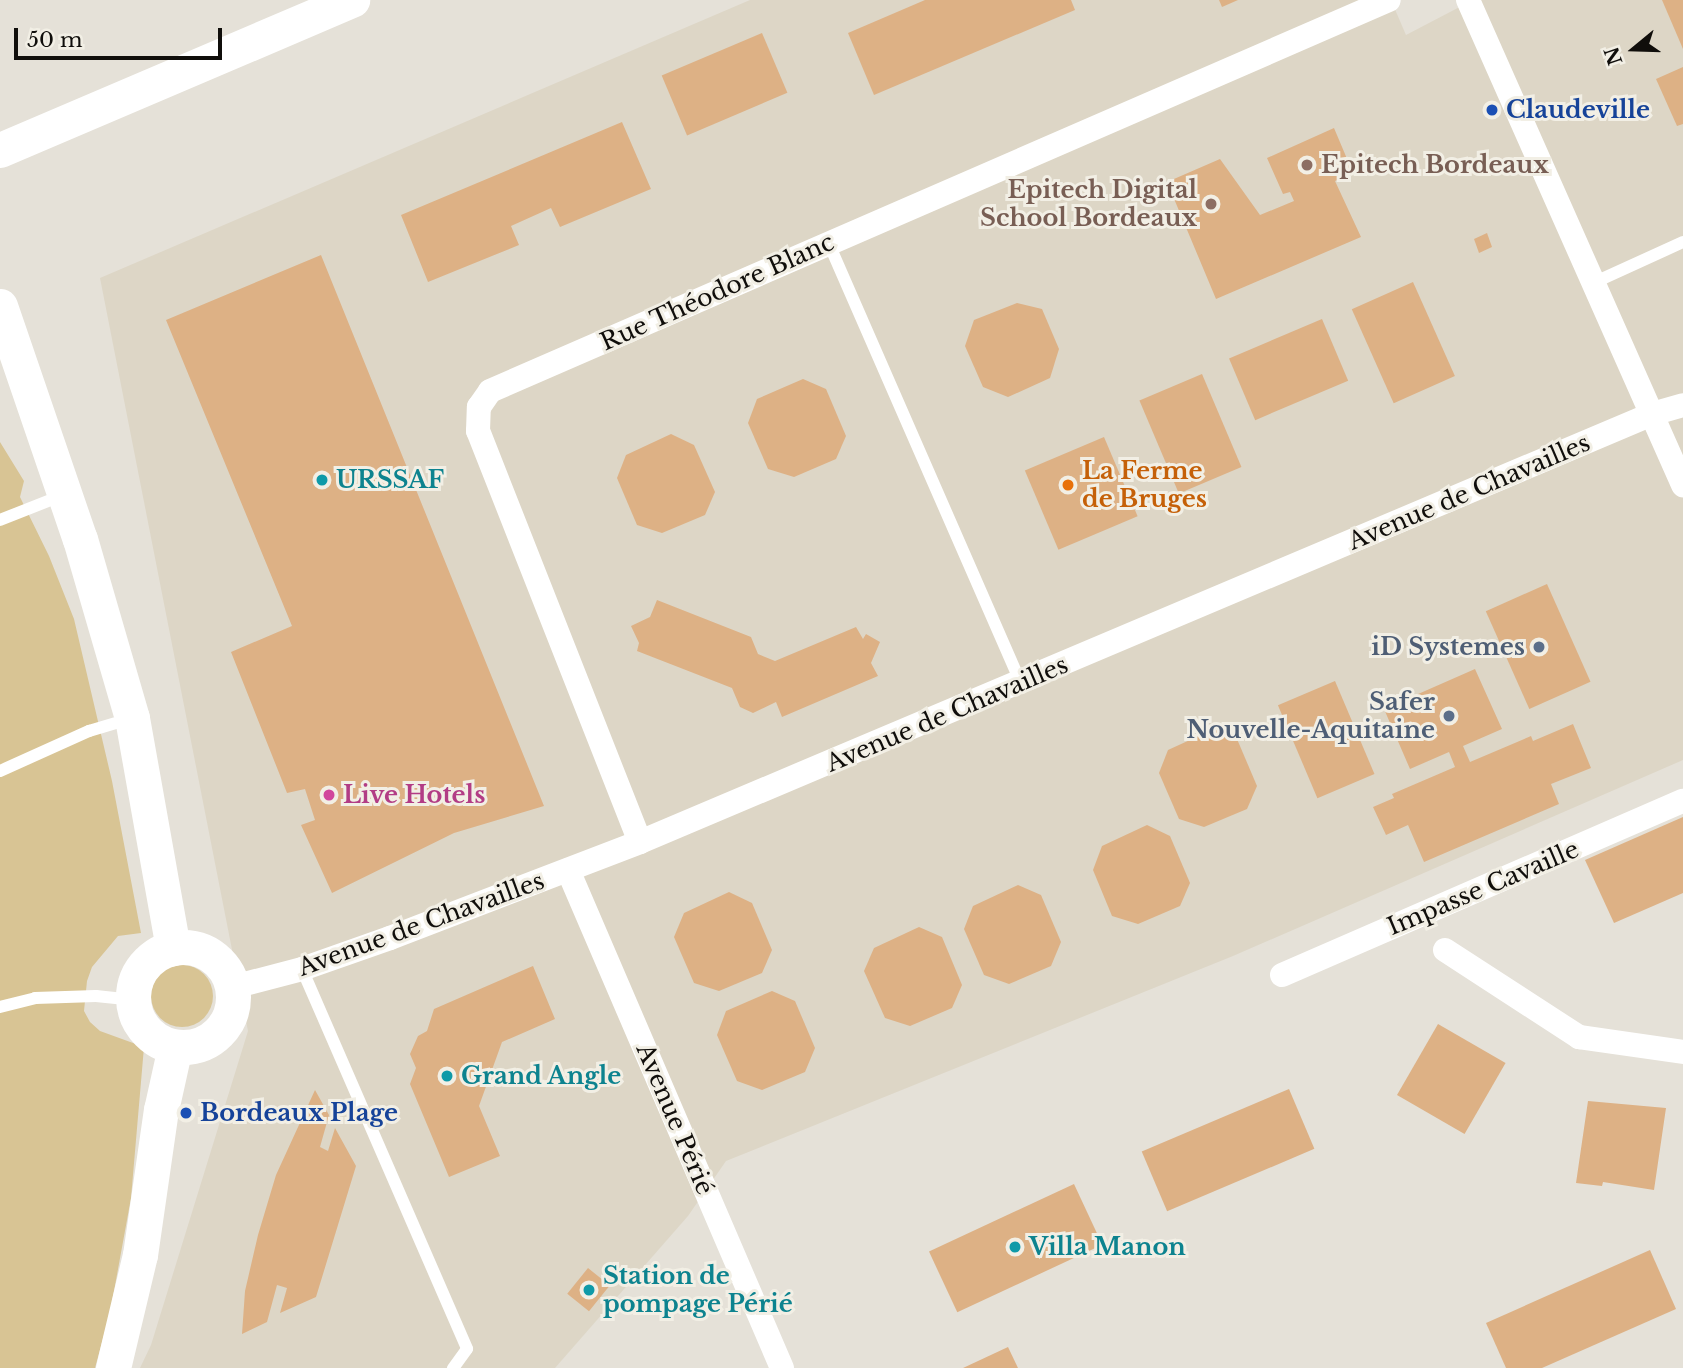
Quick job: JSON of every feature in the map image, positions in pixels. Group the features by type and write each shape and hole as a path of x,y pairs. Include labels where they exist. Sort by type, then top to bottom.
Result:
{"main road":[{"path":"0,150 352,0"},
{"path":"0,306 63,494 132,718 173,948"},
{"path":"192,947 211,955 225,969 233,987 232,1012 219,1032 199,1045 175,1047 154,1038 139,1021 133,1000 137,976 151,958 173,948 192,947"},
{"path":"113,1368 140,1255 161,1110 175,1047"}],"street":[{"name":"Rue Théodore Blanc","path":"640,842 478,431 479,407 490,391 1389,0"},
{"path":"1468,0 1683,485"},
{"name":"Avenue de Chavailles","path":"233,987 302,969 640,842 1652,414 1683,405"},
{"name":"Impasse Cavaille","path":"1282,975 1683,801"},
{"name":"Avenue Périé","path":"568,870 782,1368"},
{"path":"1446,950 1579,1037 1683,1052"}],"lane":[{"path":"1593,283 1683,242"},
{"path":"829,244 1021,683"},
{"path":"0,520 63,494"},
{"path":"0,771 89,731 132,718"},
{"path":"302,969 467,1349 453,1368"},
{"path":"0,1007 35,998 96,996 133,1000"}],"shaded area":[{"path":"750,0 1391,0 1406,35 1473,0 1683,0 1683,760 1233,956 726,1161 688,1216 555,1368 140,1368 151,1345 248,1031 100,278"},
{"path":"0,442 24,481 20,497 49,556 74,619 112,781 141,933 118,936 92,967 87,981 84,1011 90,1022 100,1031 144,1047 131,1198 110,1313 95,1368 0,1368"},
{"path":"176,965 188,965 204,974 211,984 211,1008 204,1018 188,1027 176,1027 165,1022 156,1013 151,1002 151,990 156,979 165,970"}],"building":[{"path":"925,0 1071,0 1075,10 874,95 848,33"},
{"path":"1219,0 1238,0 1222,7"},
{"path":"1662,0 1683,0 1683,49"},
{"path":"762,33 787,93 687,135 662,76"},
{"path":"1683,67 1683,124 1677,126 1656,79"},
{"path":"1491,103 1496,116 1491,119 1485,106"},
{"path":"622,122 651,189 560,227 551,208 511,226 519,245 428,282 401,215"},
{"path":"1334,128 1353,173 1335,181 1361,237 1216,299 1167,182 1220,159 1260,215 1294,201 1290,192 1283,194 1267,158"},
{"path":"1487,233 1492,247 1479,253 1474,239"},
{"path":"321,255 544,806 454,833 332,893 301,825 315,820 305,789 287,793 231,652 292,626 166,320"},
{"path":"1413,282 1455,376 1394,403 1352,309"},
{"path":"1017,303 1042,309 1059,349 1050,378 1008,397 983,387 965,346 974,320"},
{"path":"1322,319 1348,381 1255,420 1229,358"},
{"path":"1202,374 1241,467 1179,494 1139,401"},
{"path":"803,379 826,389 846,436 836,459 794,477 768,469 748,423 757,399"},
{"path":"671,434 694,445 715,492 705,515 662,533 637,525 617,478 626,455"},
{"path":"1104,437 1138,516 1058,550 1025,471"},
{"path":"1547,584 1591,682 1529,709 1486,611"},
{"path":"657,600 751,637 758,654 775,661 856,627 863,639 866,634 880,642 871,663 878,676 782,717 776,702 753,713 740,707 732,688 637,651 639,643 631,626 650,617"},
{"path":"1475,669 1502,729 1463,746 1470,762 1531,736 1533,741 1573,724 1591,768 1551,784 1559,804 1424,862 1408,825 1386,835 1373,807 1394,798 1392,794 1455,767 1449,752 1410,769 1384,709"},
{"path":"1335,681 1374,774 1317,798 1278,705"},
{"path":"1214,729 1237,739 1257,786 1247,809 1204,827 1179,819 1159,773 1168,750"},
{"path":"1683,817 1683,893 1614,923 1585,860"},
{"path":"1147,825 1170,836 1190,883 1180,906 1138,924 1112,916 1093,870 1102,846"},
{"path":"1018,885 1041,895 1061,942 1051,966 1009,984 984,975 964,929 973,906"},
{"path":"729,892 752,903 772,950 762,973 719,991 694,983 674,937 684,913"},
{"path":"919,927 942,937 962,985 952,1008 910,1026 885,1018 864,971 874,948"},
{"name":"Grand Angle","path":"533,966 555,1019 502,1042 479,1106 500,1156 449,1177 410,1084 416,1068 410,1054 418,1036 427,1031 434,1009"},
{"path":"772,991 795,1001 815,1048 805,1072 762,1090 737,1081 717,1035 726,1011"},
{"path":"1438,1024 1506,1063 1465,1134 1397,1095"},
{"path":"1289,1089 1314,1149 1167,1211 1142,1152"},
{"path":"315,1090 329,1115 320,1147 328,1151 335,1128 356,1166 316,1297 280,1313 287,1288 277,1285 267,1322 242,1334 245,1291 258,1235 276,1175"},
{"path":"1588,1101 1666,1108 1654,1190 1603,1182 1602,1186 1576,1183"},
{"name":"Villa Manon","path":"1074,1184 1102,1245 957,1312 929,1252"},
{"path":"1650,1250 1676,1309 1542,1368 1506,1368 1486,1323"},
{"name":"Station de pompage Périé","path":"588,1268 610,1286 589,1311 567,1294"},
{"path":"1008,1347 1018,1368 963,1368"}],"place":[{"name":"Claudeville","path":"1492,110"},
{"name":"Epitech Bordeaux","path":"1307,165"},
{"name":"Epitech Digital School Bordeaux","path":"1211,204"},
{"name":"URSSAF","path":"322,480"},
{"name":"La Ferme de Bruges","path":"1068,485"},
{"name":"iD Systemes","path":"1539,647"},
{"name":"Safer Nouvelle-Aquitaine","path":"1449,716"},
{"name":"Live Hotels","path":"329,795"},
{"name":"Grand Angle","path":"447,1076"},
{"name":"Bordeaux Plage","path":"186,1113"},
{"name":"Villa Manon","path":"1015,1247"},
{"name":"Station de pompage Périé","path":"589,1290"}]}
